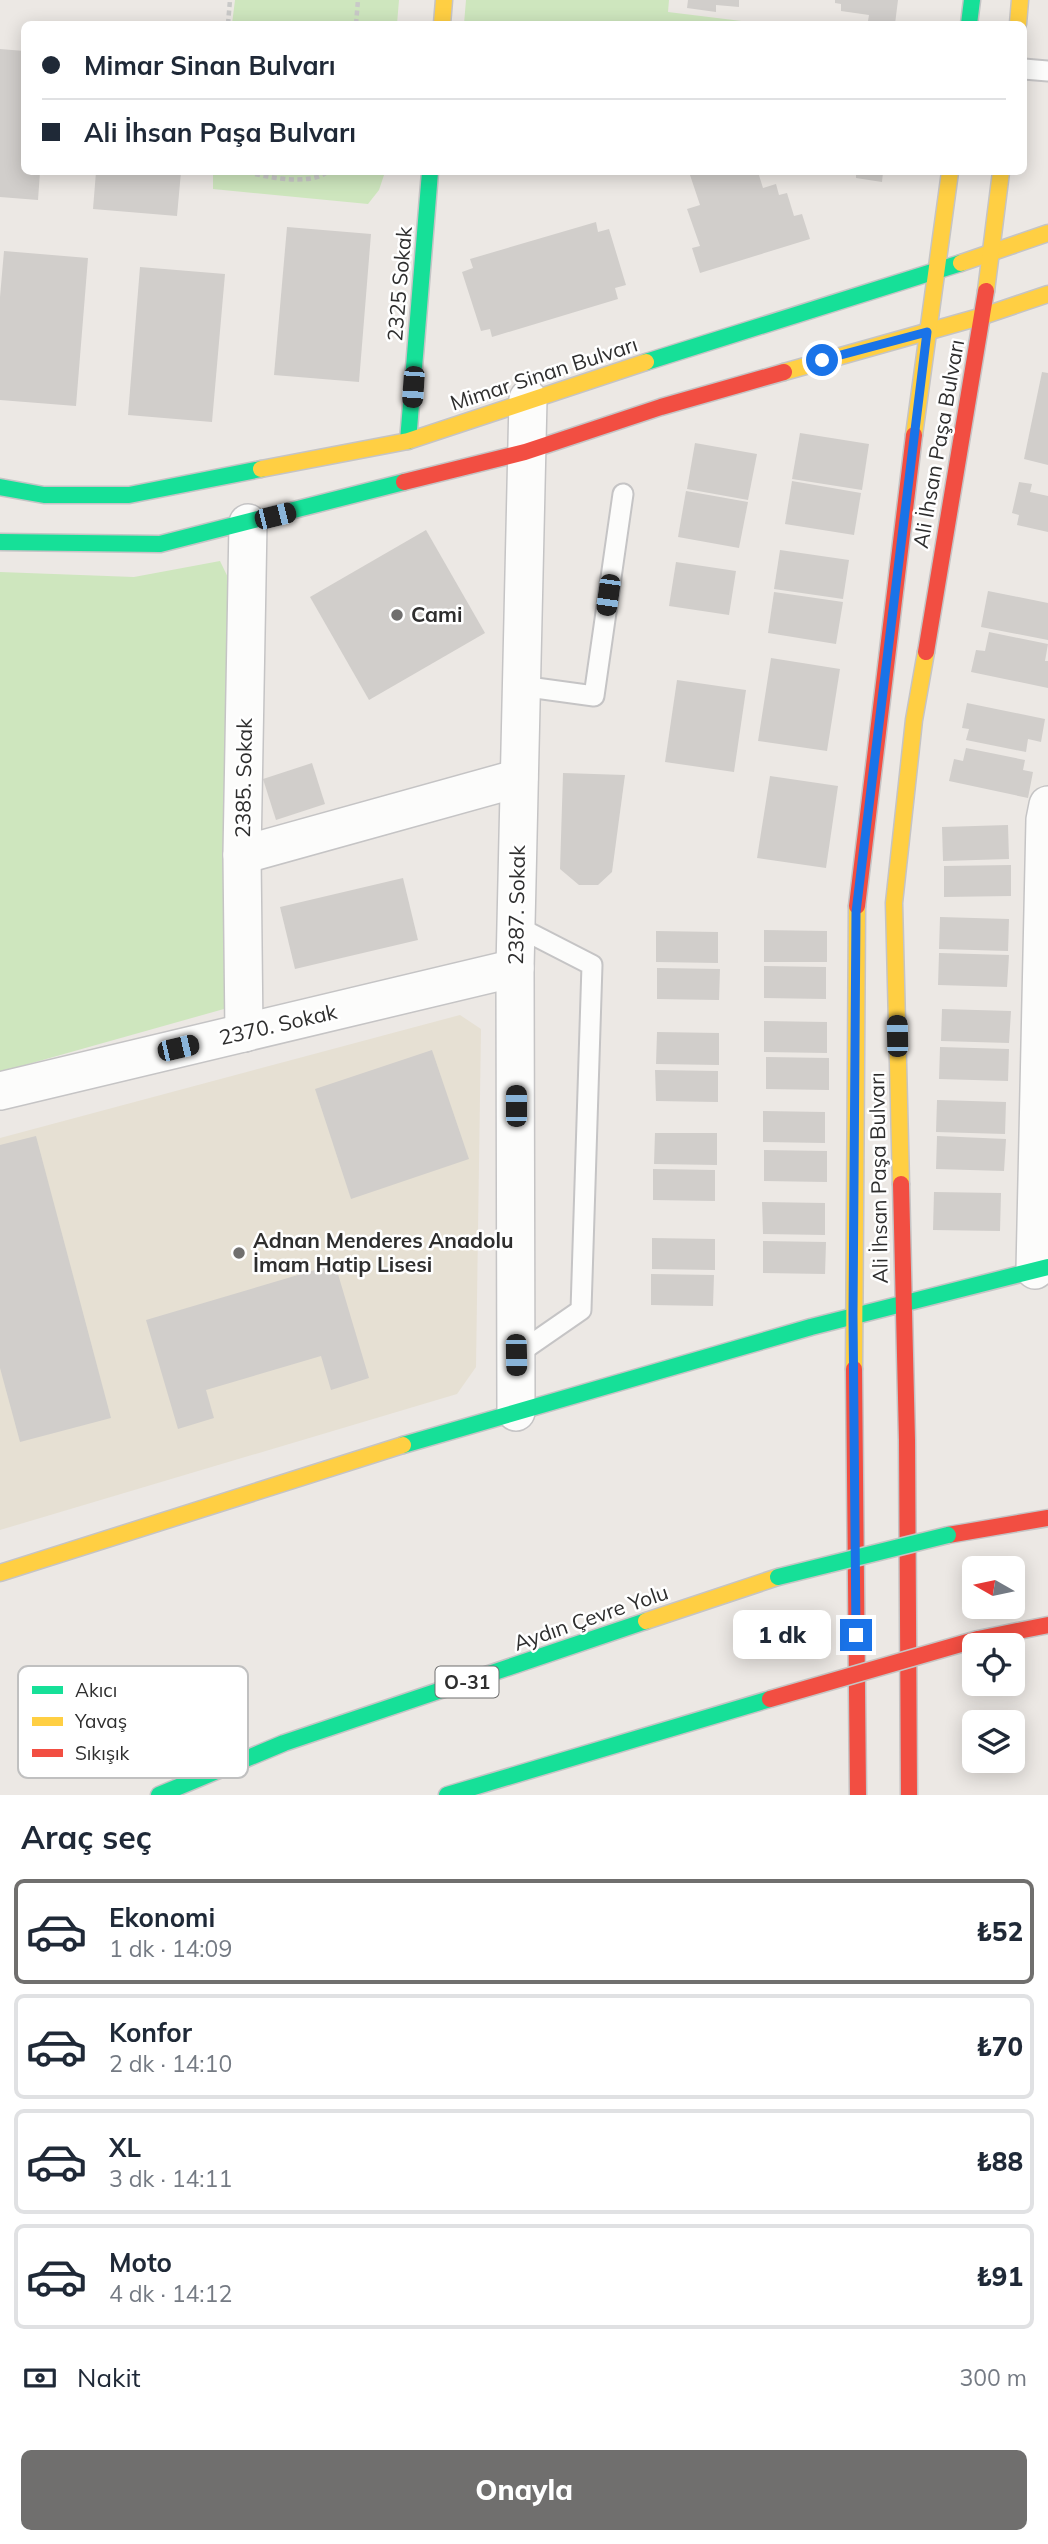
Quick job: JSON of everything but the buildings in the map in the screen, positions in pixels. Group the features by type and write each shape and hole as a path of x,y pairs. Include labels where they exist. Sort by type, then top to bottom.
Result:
{"main road":[{"path":"442,21 444,0"},
{"path":"970,21 972,0"},
{"path":"1018,21 1020,0"},
{"name":"2325 Sokak","path":"408,441 430,175"},
{"path":"934,272 950,175"},
{"path":"992,252 1001,175"},
{"name":"Mimar Sinan Bulvarı","path":"0,487 44,495 129,495 408,441 528,399 934,272 1048,233"},
{"name":"Ali İhsan Paşa Bulvarı","path":"909,1795 907,1440 894,903 914,720 992,252"},
{"name":"Ali İhsan Paşa Bulvarı","path":"858,1795 853,1315 856,912 934,272"},
{"path":"0,542 160,544 526,452 661,407 983,316 1048,294"},
{"path":"0,1573 301,1475 516,1412 902,1301 1042,1268"},
{"name":"Aydın Çevre Yolu","path":"248,1758 284,1743 778,1577 948,1535 1048,1518"},
{"path":"447,1795 978,1639 1048,1625"},
{"name":"Aydın Çevre Yolu","path":"159,1795 200,1778"}],"street":[{"name":"2387. Sokak","path":"516,1412 515,968 528,399"},
{"name":"2385. Sokak","path":"244,1032 242,855 248,523"},
{"path":"242,855 519,778"},
{"path":"1042,1268 1047,815"},
{"name":"2370. Sokak","path":"0,1091 515,968"}],"lane":[{"path":"1027,69 1048,71"},
{"path":"521,686 594,696 622,495"},
{"path":"516,926 592,965 581,1310 516,1355"}],"path":[{"path":"228,21 230,0"},
{"path":"356,21 358,0"},
{"path":"270,175 293,178 322,175"}],"shaded area":[{"name":"Adnan Menderes Anadolu İmam Hatip Lisesi","path":"460,1015 481,1029 476,1367 457,1394 0,1530 0,1138"}],"green space":[{"path":"235,0 399,0 397,21 232,21"},
{"path":"466,0 669,0 668,12 742,21 464,21"},
{"path":"213,175 384,175 379,190 368,204 213,189"},
{"path":"220,561 236,594 231,1007 0,1072 0,572 134,577"}],"traffic: fast":[{"path":"969,21 972,0"},
{"path":"408,441 430,175"},
{"path":"646,362 961,263"},
{"path":"0,487 44,495 129,495 261,469"},
{"path":"0,542 160,544 404,482"},
{"path":"403,1445 811,1327 1048,1267"},
{"path":"778,1577 948,1535"},
{"path":"248,1758 284,1743 646,1621"},
{"path":"447,1795 770,1699"},
{"path":"159,1795 200,1778"}],"traffic: slow":[{"path":"442,21 444,0"},
{"path":"1018,21 1020,0"},
{"path":"914,435 950,175"},
{"path":"986,291 1001,175"},
{"path":"961,263 1048,233"},
{"path":"784,372 983,316 1048,294"},
{"path":"261,469 408,441 646,362"},
{"path":"901,1184 894,903 914,720 926,652"},
{"path":"854,1369 857,906"},
{"path":"0,1573 403,1445"},
{"path":"646,1621 778,1577"}],"traffic: jam":[{"path":"926,652 986,291"},
{"path":"404,482 525,452 661,407 784,372"},
{"path":"857,906 914,435"},
{"path":"901,1184 907,1440 909,1795"},
{"path":"854,1369 858,1795"},
{"path":"948,1535 1048,1518"},
{"path":"1008,1633 1048,1625"},
{"path":"770,1699 962,1644"}],"place":[{"name":"Cami","path":"397,615"},
{"name":"Adnan Menderes Anadolu İmam Hatip Lisesi","path":"239,1253"}],"route":[{"path":"822,360 927,332 856,912 853,1315 856,1635"}]}
